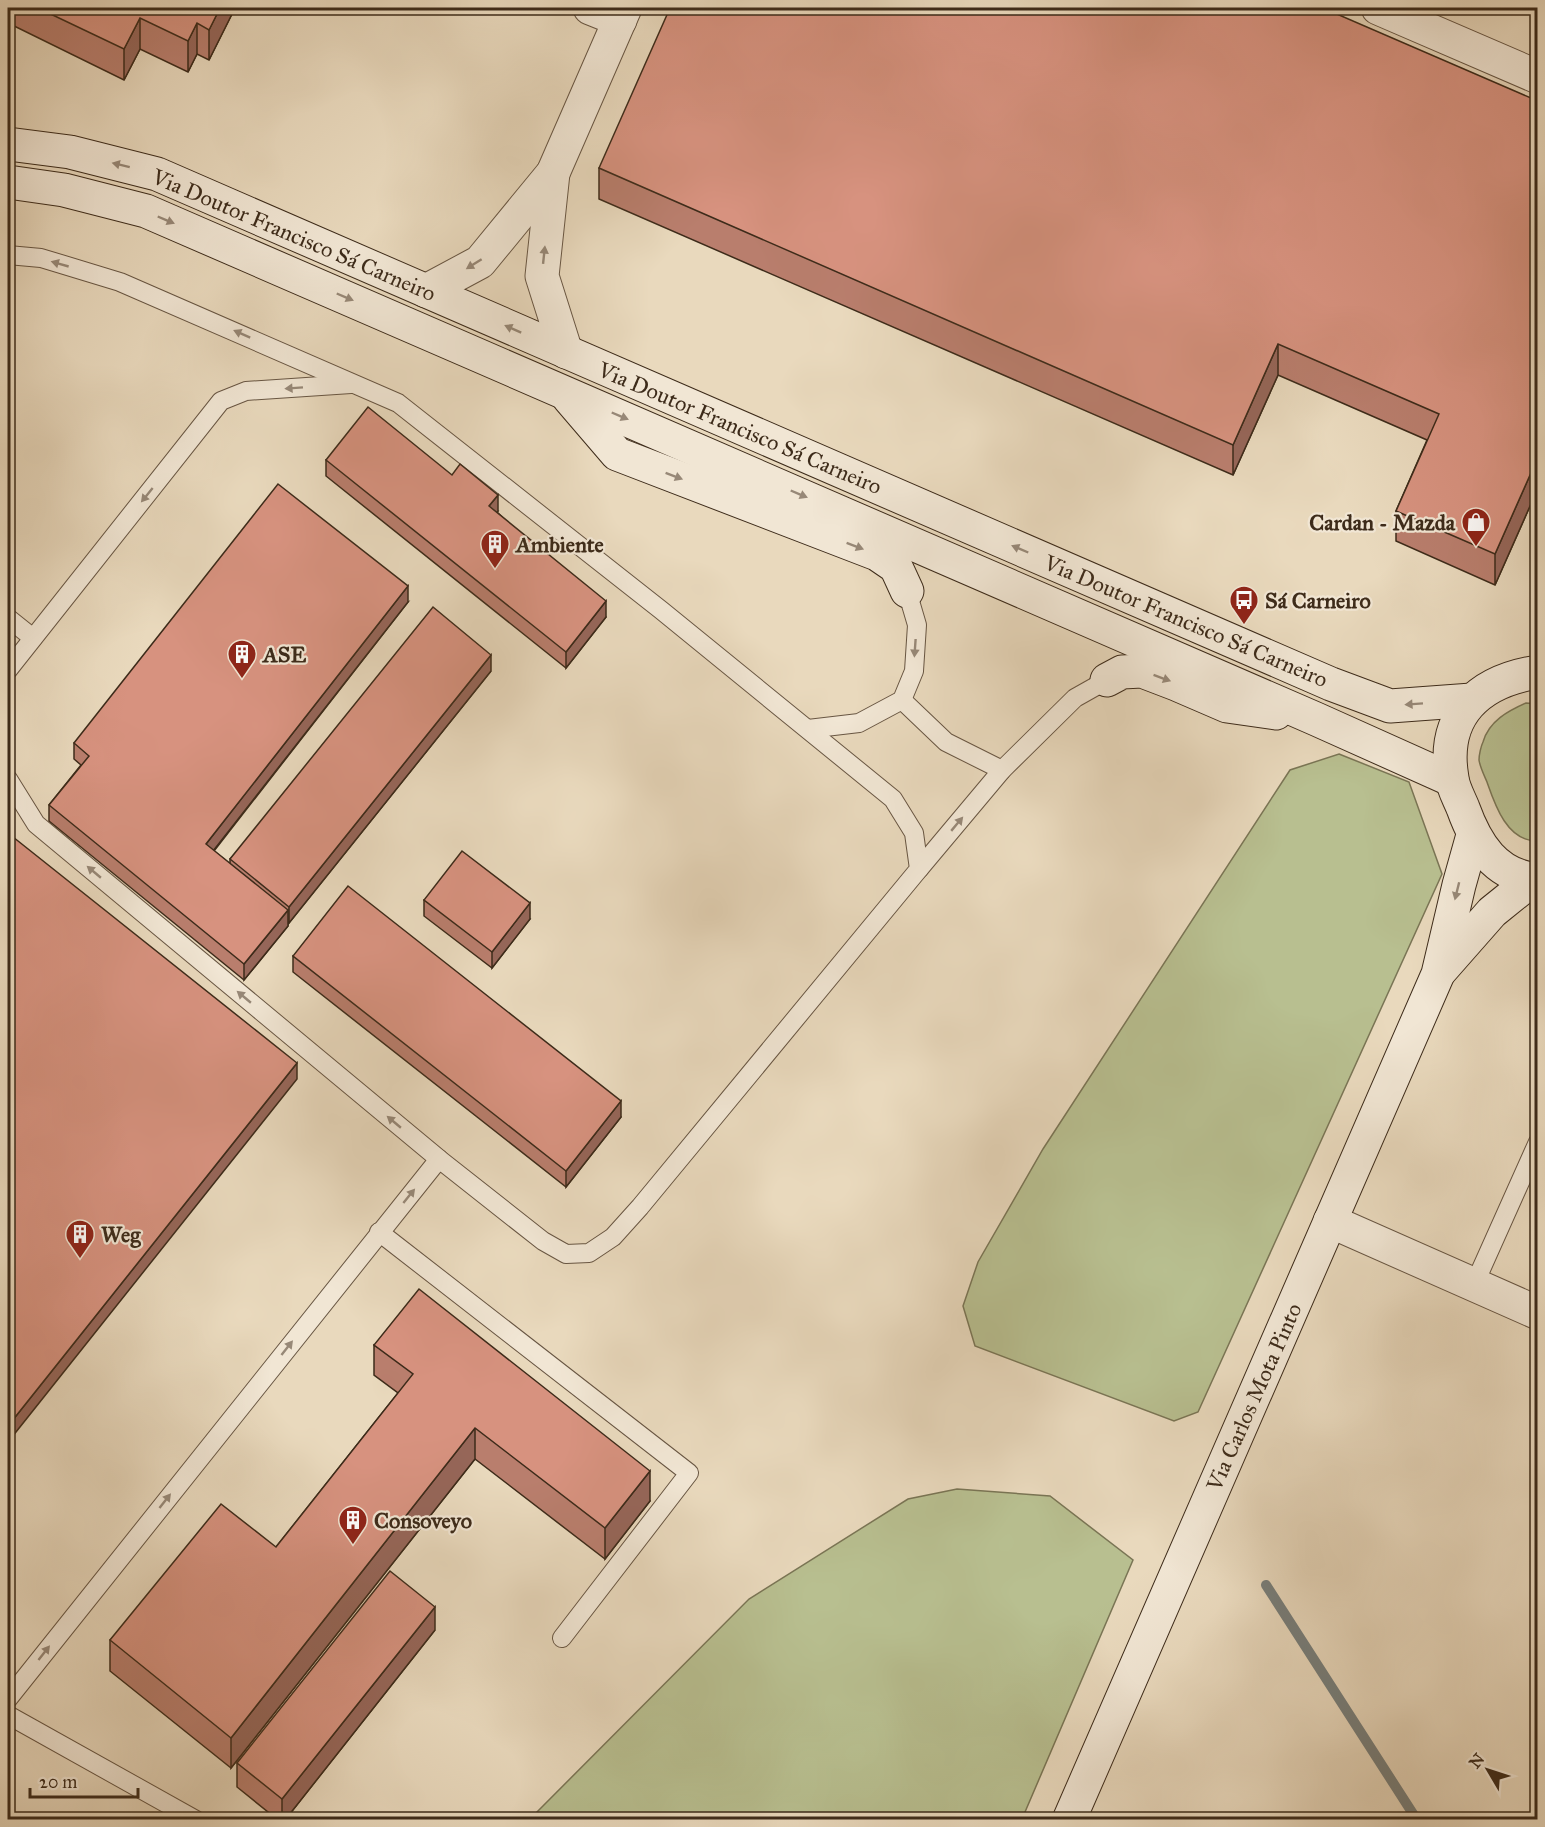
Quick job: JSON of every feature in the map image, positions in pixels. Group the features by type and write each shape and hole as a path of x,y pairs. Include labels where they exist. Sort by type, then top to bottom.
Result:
{"main road":[{"path":"1387,9 1538,77"},
{"path":"566,352 542,276 553,173 612,12"},
{"name":"Via Doutor Francisco Sá Carneiro","path":"8,144 70,153 157,174 1331,684 1390,706 1472,700"},
{"path":"426,291 480,262 553,173"},
{"name":"Via Doutor Francisco Sá Carneiro","path":"8,182 64,190 146,211 1452,780"},
{"path":"564,392 617,454 877,554 896,567 907,591"},
{"path":"1107,680 1122,672 1142,671 1227,706 1316,719"},
{"path":"1535,880 1501,867 1485,853 1473,835 1452,780 1450,742 1454,729 1472,700 1484,689 1518,675 1538,672"},
{"name":"Via Carlos Mota Pinto","path":"1069,1820 1438,974 1473,835"},
{"name":"Via Carlos Mota Pinto","path":"1438,974 1492,912 1535,880"},
{"path":"1330,1221 1538,1313"}],"lane":[{"path":"8,255 41,258 120,282 201,315 398,403 661,610 893,799 915,832 919,869"},
{"path":"8,670 221,401 246,391 352,384"},
{"path":"808,729 859,723 902,699 914,671 917,625 907,591"},
{"path":"8,618 33,638"},
{"path":"8,779 36,824 439,1159 543,1241 566,1254 590,1253 613,1237 640,1207 857,941 1002,770 1075,698 1107,680"},
{"path":"902,699 946,742 1002,770"},
{"path":"1474,1285 1538,1142"},
{"path":"8,1699 439,1159"},
{"path":"379,1232 689,1473 562,1638"},
{"path":"8,1715 196,1820"}],"green space":[{"path":"1526,703 1537,704 1537,841 1518,835 1504,820 1498,811 1479,760 1486,735 1494,723 1506,713"},
{"path":"1339,754 1409,782 1442,874 1198,1412 1174,1421 975,1346 963,1306 978,1262 1043,1149 1290,770"},
{"path":"957,1489 1050,1496 1133,1560 1022,1819 530,1819 749,1599 908,1499"}],"building":[{"path":"38,8 220,8 209,30 197,23 188,41 140,18 124,49"},
{"path":"670,8 1323,8 1538,101 1538,457 1495,554 1396,511 1439,414 1278,344 1233,445 599,168"},
{"name":"Ambiente","path":"368,407 452,475 460,464 498,495 489,506 606,601 566,652 326,460"},
{"name":"ASE","path":"278,484 408,586 206,844 288,910 244,964 49,805 89,756 74,743"},
{"path":"433,607 491,655 289,907 230,859"},
{"name":"Weg","path":"8,833 297,1063 8,1426"},
{"path":"462,851 530,903 492,952 424,900"},
{"path":"348,886 621,1101 566,1171 293,956"},
{"name":"Consoveyo","path":"419,1289 650,1471 605,1528 475,1428 231,1738 110,1640 221,1504 276,1547 413,1374 374,1345"},
{"path":"390,1571 435,1607 282,1799 237,1763"}],"waterway":[{"path":"1266,1585 1417,1820"}],"place":[{"name":"Cardan - Mazda","path":"1476,548"},
{"name":"Ambiente","path":"495,570"},
{"name":"Sá Carneiro","path":"1244,626"},
{"name":"ASE","path":"242,680"},
{"name":"Weg","path":"80,1260"},
{"name":"Consoveyo","path":"353,1546"}]}
